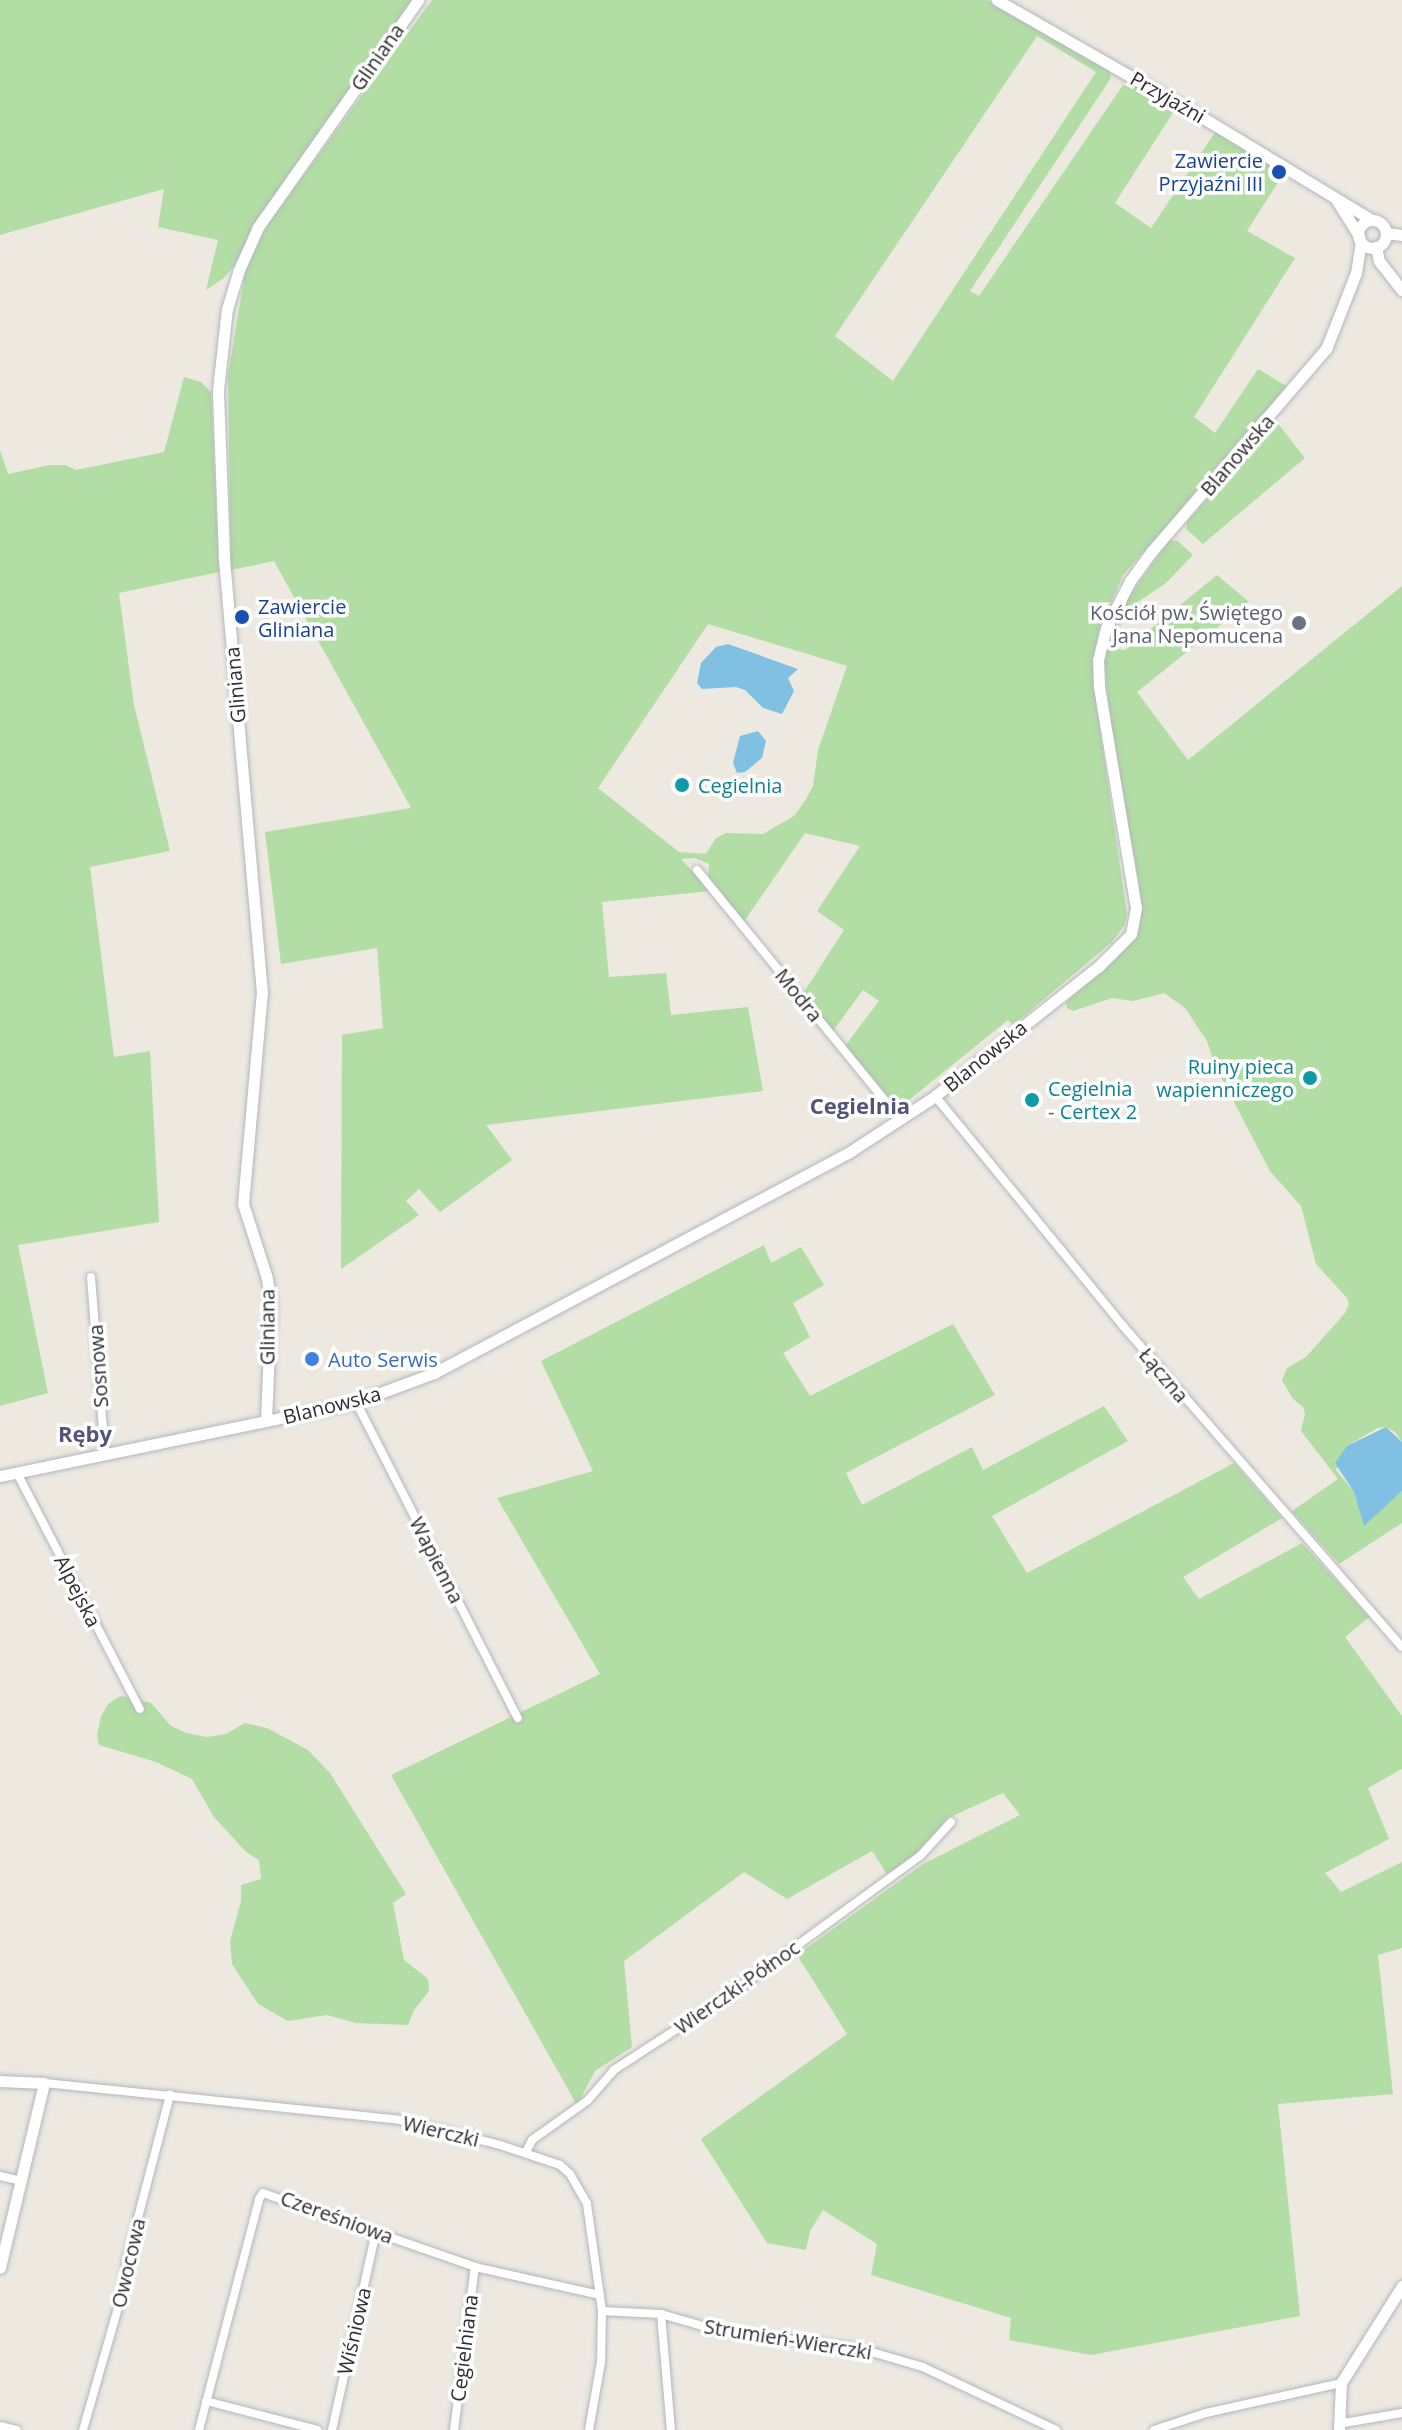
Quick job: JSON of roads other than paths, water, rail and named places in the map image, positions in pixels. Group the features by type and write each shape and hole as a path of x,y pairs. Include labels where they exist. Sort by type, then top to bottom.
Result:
{"street":[{"name":"Gliniana","path":"266,1421 271,1302 266,1275 243,1204 262,993 224,556 219,380 227,309 238,272 258,227 418,0"},
{"name":"Przyjaźni","path":"997,0 1382,224 1386,233"},
{"name":"Przyjaźni","path":"1335,198 1360,239"},
{"path":"1372,220 1361,226 1360,239 1377,252 1402,290"},
{"path":"1356,273 1377,252 1386,233 1402,235"},
{"name":"Blanowska","path":"0,1476 356,1402 434,1373 805,1177 901,1120 1098,967 1131,934 1136,908 1099,687 1100,645 1113,611 1152,551 1326,349 1356,273 1360,239"},
{"name":"Modra","path":"697,870 901,1120"},
{"name":"Łączna","path":"935,1096 1123,1326 1402,1647"},
{"name":"Sosnowa","path":"91,1277 105,1455"},
{"name":"Wapienna","path":"356,1402 518,1718"},
{"name":"Alpejska","path":"17,1473 140,1709"},
{"name":"Wierczki-Północ","path":"526,2152 532,2140 582,2107 614,2070 732,1993 920,1856 951,1822"},
{"path":"0,2081 44,2083 0,2268"},
{"name":"Wierczki","path":"44,2083 400,2120 526,2152 560,2165 581,2188 587,2204 602,2311 601,2362 589,2430"},
{"name":"Owocowa","path":"83,2430 122,2294 127,2260 170,2095"},
{"path":"0,2176 21,2181"},
{"name":"Czereśniowa","path":"199,2430 263,2193 475,2267 600,2295"},
{"name":"Wiśniowa","path":"332,2430 376,2231"},
{"name":"Cegielniana","path":"454,2430 475,2267"},
{"path":"1402,2286 1341,2383 1338,2427 1402,2413"},
{"name":"Strumień-Wierczki","path":"602,2311 661,2314 720,2331 858,2348 923,2367 1054,2430"},
{"path":"661,2314 671,2430"},
{"path":"1154,2430 1206,2413 1341,2383"},
{"path":"206,2401 317,2430"},
{"path":"0,2426 17,2430"}],"water":[{"path":"728,644 798,669 788,678 794,691 782,714 763,708 745,690 736,687 702,689 697,683 701,663 716,647"},
{"path":"758,731 766,741 762,758 745,772 737,773 733,763 740,736"},
{"path":"1386,1427 1402,1442 1402,1491 1364,1526 1354,1492 1335,1463 1347,1446"}],"place":[{"name":"Zawiercie Przyjaźni III","path":"1279,172"},
{"name":"Zawiercie Gliniana","path":"242,617"},
{"name":"Kościół pw. Świętego Jana Nepomucena","path":"1299,623"},
{"name":"Cegielnia","path":"682,785"},
{"name":"Ruiny pieca wapienniczego","path":"1310,1078"},
{"name":"Cegielnia - Certex 2","path":"1032,1100"},
{"name":"Auto Serwis","path":"312,1359"}],"district":[{"name":"Cegielnia","path":"860,1106"},
{"name":"Ręby","path":"85,1434"}]}
